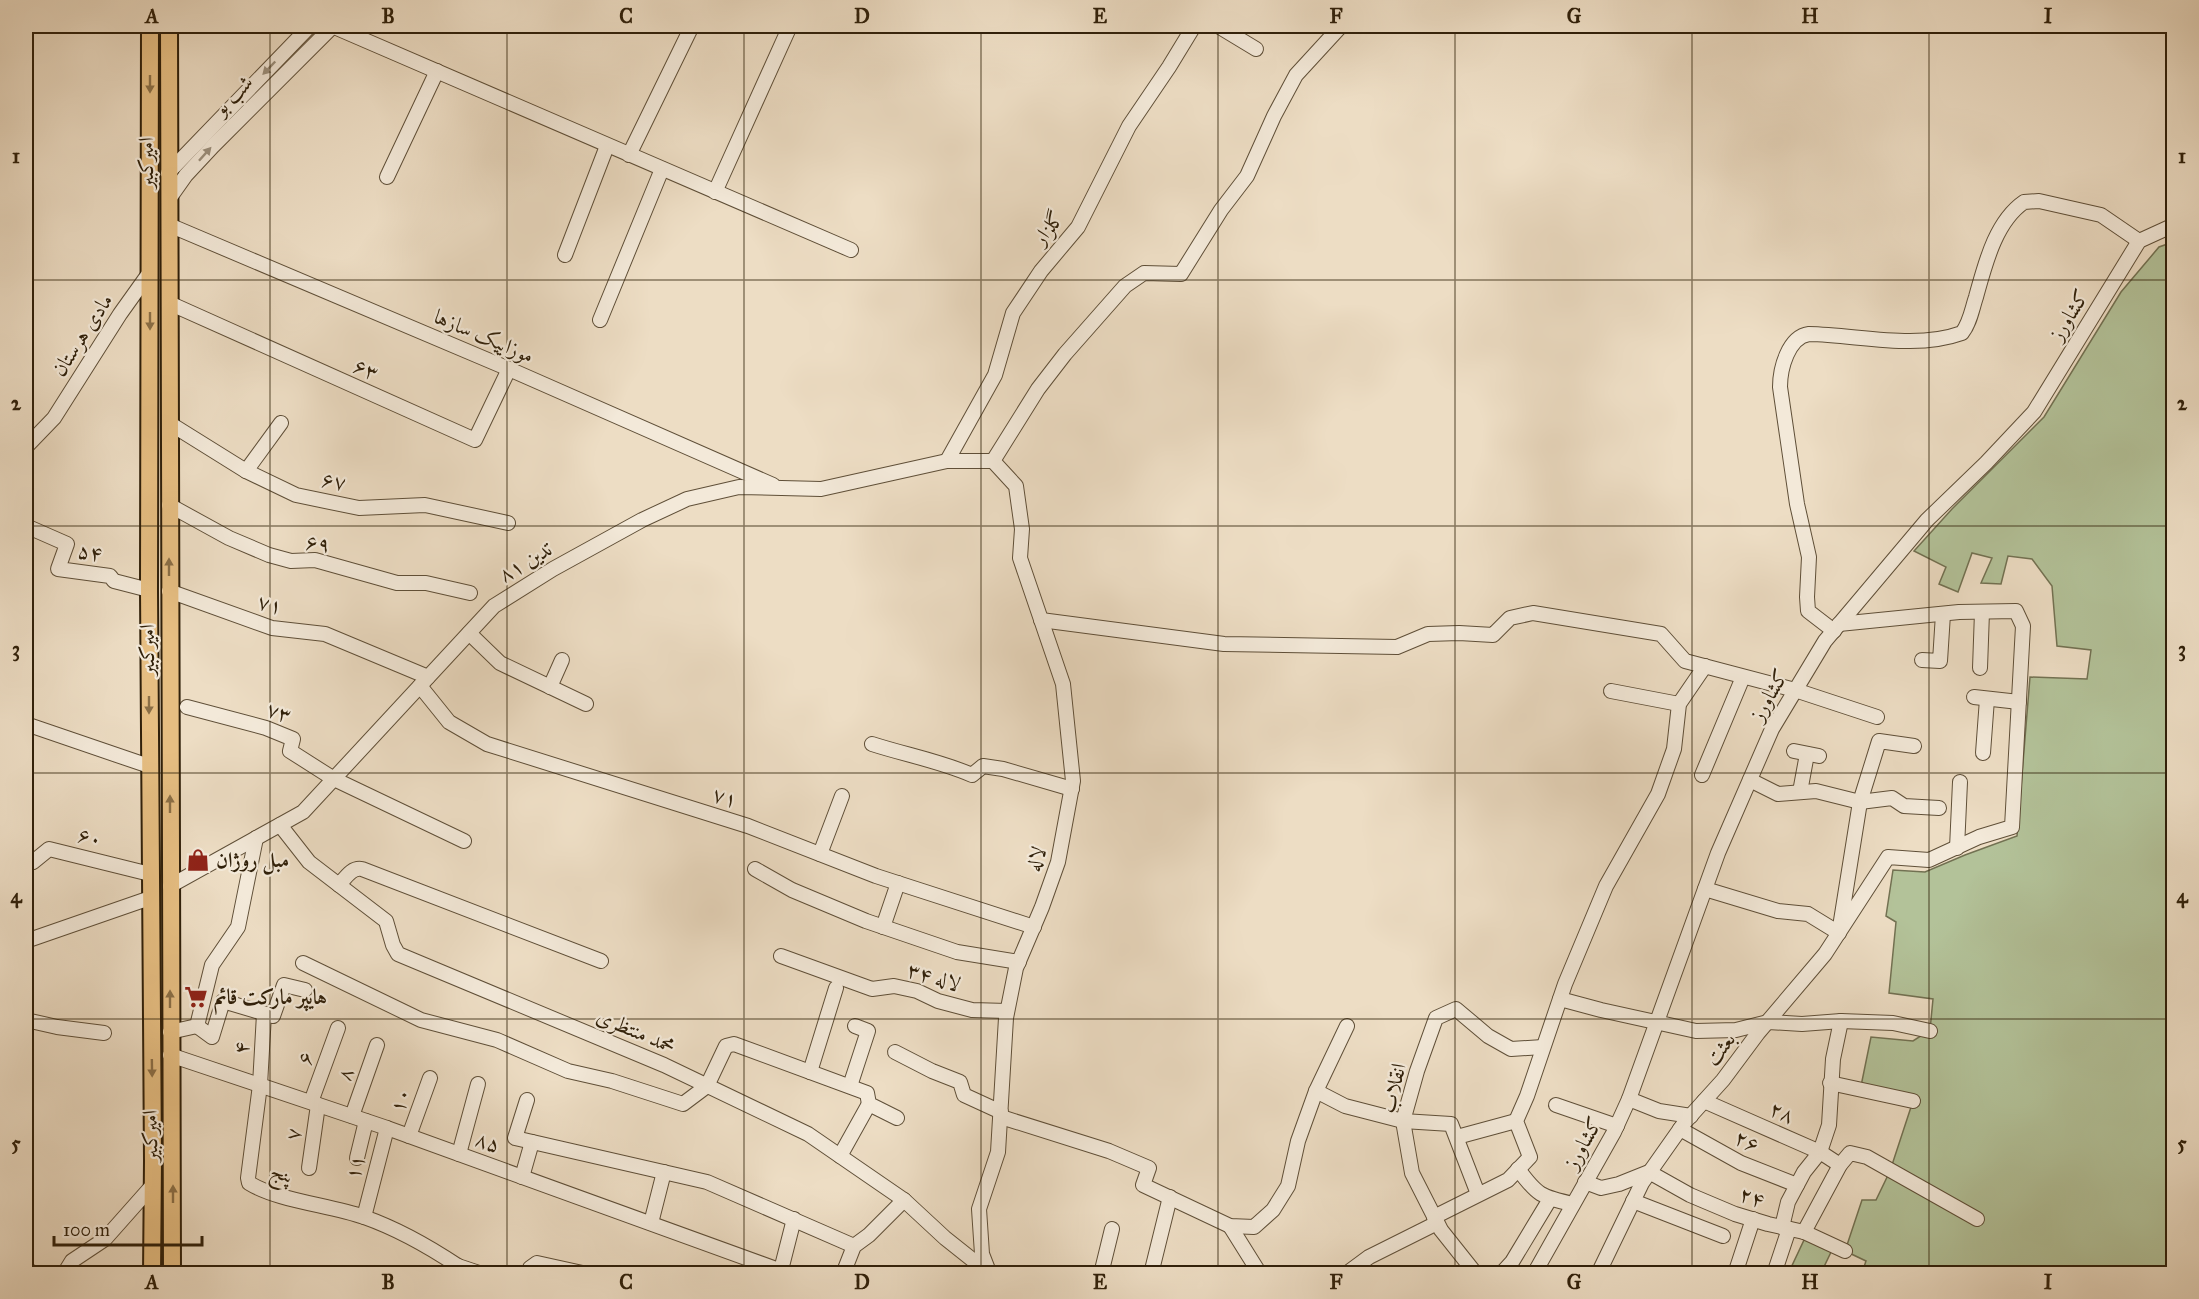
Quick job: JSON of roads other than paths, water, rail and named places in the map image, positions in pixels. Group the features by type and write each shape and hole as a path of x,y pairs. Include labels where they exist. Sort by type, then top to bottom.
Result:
{"main road":[{"name":"امیرکبیر","path":"150,26 148,590 153,1137 152,1274"},
{"name":"امیرکبیر","path":"169,26 172,1274"},
{"path":"150,379 169,379"},
{"path":"153,1137 172,1138"},
{"path":"153,1161 173,1163"}],"street":[{"name":"شب بو","path":"168,173 310,26"},
{"name":"شب بو","path":"168,199 186,175 213,146 333,26"},
{"path":"333,26 851,250"},
{"path":"629,155 692,26"},
{"path":"715,192 790,26"},
{"name":"گلزار","path":"947,461 995,375 1013,313 1041,271 1078,227 1129,126 1194,26"},
{"path":"1218,26 1256,50"},
{"path":"993,461 1038,388 1079,337 1125,286 1144,273 1181,274 1221,210 1247,176 1274,116 1296,75 1341,26"},
{"path":"387,177 437,71"},
{"path":"565,255 607,146"},
{"path":"600,320 662,169"},
{"path":"1959,782 1957,848 1979,837 2012,827 2023,626 2016,612 1982,612 1943,614 1837,627 1808,611 1809,558 1797,504 1780,387 1782,368 1794,343 1802,336 1809,334 1908,340 1962,333 1968,322 1990,252 2007,217 2024,202 2039,201 2101,215 2139,241 2174,225"},
{"name":"موزاییک سازها","path":"169,225 782,488"},
{"name":"کشاورز","path":"1534,1274 1617,1126 1629,1099 1706,889 1772,729 1825,641 1927,520 2034,412 2139,241"},
{"name":"مادی هرستان","path":"26,447 54,418 120,314 150,272"},
{"name":"۶۳","path":"169,303 475,440 509,369"},
{"name":"۶۷","path":"169,423 246,471 296,495 359,508 425,505 508,523"},
{"path":"246,471 280,423"},
{"name":"تدین ۸۱","path":"170,886 303,812 494,606 553,568 642,520 687,499 739,487 821,489 947,461 993,461"},
{"name":"لاله","path":"989,1273 982,1254 979,1209 998,1152 1007,1011 1019,962 1058,862 1073,781 1063,684 1020,558 1022,529 1016,486 993,461"},
{"name":"۶۹","path":"169,506 229,538 269,555 291,561 315,560 397,583 426,583 470,593"},
{"name":"۵۴","path":"26,526 67,544 58,569 110,576 114,581 148,590"},
{"name":"۷۱","path":"169,591 272,628 325,633 424,682 449,722 487,744 748,826 898,883 1034,927"},
{"path":"1980,668 1982,612"},
{"path":"1041,620 1224,644 1397,647 1428,634 1493,635 1510,618 1533,613 1661,634 1685,661 1795,690 1877,717"},
{"path":"1922,660 1940,661 1943,614"},
{"path":"469,633 500,663 586,704"},
{"path":"550,687 562,660"},
{"path":"1346,1274 1369,1257 1478,1194 1508,1180 1530,1157 1516,1121 1527,1096 1560,999 1606,886 1658,794 1674,749 1679,704 1705,666"},
{"path":"1702,775 1743,677"},
{"path":"1611,691 1679,704"},
{"path":"1983,753 1981,698 2019,702"},
{"name":"۷۳","path":"187,707 266,728 293,739 290,751 334,779"},
{"path":"26,724 149,766"},
{"path":"1706,889 1778,911 1808,914 1839,933 1860,802 1879,741 1914,746"},
{"path":"872,744 907,755 945,763 972,775 982,766 1003,769 1072,789"},
{"path":"1800,792 1806,754"},
{"path":"334,779 464,841"},
{"path":"1750,780 1778,794 1816,791 1860,802 1892,798 1904,806 1939,808"},
{"path":"820,854 842,796"},
{"name":"محمد منتظری","path":"280,825 309,862 386,921 398,954 664,1065 808,1134 904,1200 945,1239 989,1273"},
{"path":"197,1026 212,965 238,927 256,838"},
{"name":"بعثت","path":"1598,1274 1649,1172 1690,1116 1723,1080 1825,954 1888,856 1929,860 1957,848"},
{"name":"۶۰","path":"26,858 33,862 49,849 150,874"},
{"path":"339,885 352,870 362,869 601,961"},
{"path":"755,869 826,906 883,927 957,952 1019,962"},
{"path":"883,927 898,883"},
{"path":"26,941 150,898"},
{"name":"لاله ۳۴","path":"781,956 872,989 894,986 917,991 938,1001 972,1010 1007,1011"},
{"path":"303,963 421,1020 496,1040 568,1071 612,1081 683,1104 707,1086 726,1046 730,1044 850,1086 867,1093 869,1104 840,1156"},
{"path":"170,1032 197,1026 212,1037 224,1001 273,1016 284,985 305,990"},
{"path":"810,1072 836,988"},
{"path":"1560,999 1696,1031 1736,1030 1768,1022 1802,1024 1841,1021 1893,1023 1930,1030"},
{"name":"انقلاب","path":"1476,1274 1436,1220 1412,1173 1403,1121 1417,1071 1436,1018 1456,1009 1488,1036 1511,1049 1544,1047"},
{"name":"۴","path":"260,1085 264,1014"},
{"path":"26,1020 57,1027 104,1033"},
{"path":"1774,1274 1785,1228 1788,1202 1820,1152 1829,1125 1830,1083 1841,1021"},
{"path":"850,1086 868,1031 855,1026"},
{"path":"895,1052 960,1082 964,1095 1001,1114 1109,1151 1149,1168 1143,1185 1206,1216 1230,1226 1254,1227 1273,1210 1288,1186 1298,1141 1316,1091 1347,1026"},
{"name":"۶","path":"315,1104 338,1028"},
{"name":"۸","path":"352,1116 377,1045"},
{"name":"۸۵","path":"170,1055 387,1128 785,1272"},
{"name":"۱۰","path":"409,1136 430,1078"},
{"path":"1830,1083 1913,1101"},
{"path":"459,1154 478,1084"},
{"name":"پنج","path":"260,1085 249,1183 284,1196 364,1217"},
{"path":"1316,1091 1346,1106 1403,1121 1451,1124 1478,1194"},
{"path":"1629,1099 1659,1111 1690,1116"},
{"path":"527,1100 515,1138 707,1182 854,1246"},
{"name":"۲۸","path":"1704,1101 1820,1152 1840,1165"},
{"name":"۷","path":"309,1168 315,1104"},
{"path":"869,1104 897,1118"},
{"path":"1556,1105 1617,1126"},
{"path":"357,1158 366,1121"},
{"path":"1457,1137 1516,1121"},
{"name":"۱۱","path":"364,1217 387,1128"},
{"name":"۲۶","path":"1680,1129 1741,1163 1797,1185"},
{"path":"522,1177 532,1142"},
{"path":"1804,1232 1840,1165 1850,1153 1867,1157 1977,1219"},
{"path":"1518,1169 1534,1191 1550,1199 1573,1204"},
{"path":"651,1223 664,1172"},
{"path":"1586,1182 1601,1188 1649,1172"},
{"name":"۲۴","path":"1649,1172 1690,1195 1753,1219 1804,1232 1845,1251"},
{"path":"64,1274 72,1261 105,1239 152,1185"},
{"path":"1151,1274 1170,1197"},
{"path":"1501,1274 1512,1262 1550,1199"},
{"path":"843,1274 854,1246 869,1235 904,1200"},
{"path":"1633,1201 1724,1236"},
{"path":"364,1217 420,1241 456,1270 482,1274"},
{"path":"1735,1274 1753,1219"},
{"path":"785,1272 794,1220"},
{"path":"1230,1226 1260,1274"},
{"path":"1101,1274 1112,1229"},
{"path":"528,1274 530,1268 537,1263 587,1274"},
{"path":"26,1269 34,1274"}],"place":[{"name":"مبل روژان","path":"198,860"},
{"name":"هایپر مارکت قائم","path":"196,997"}]}
